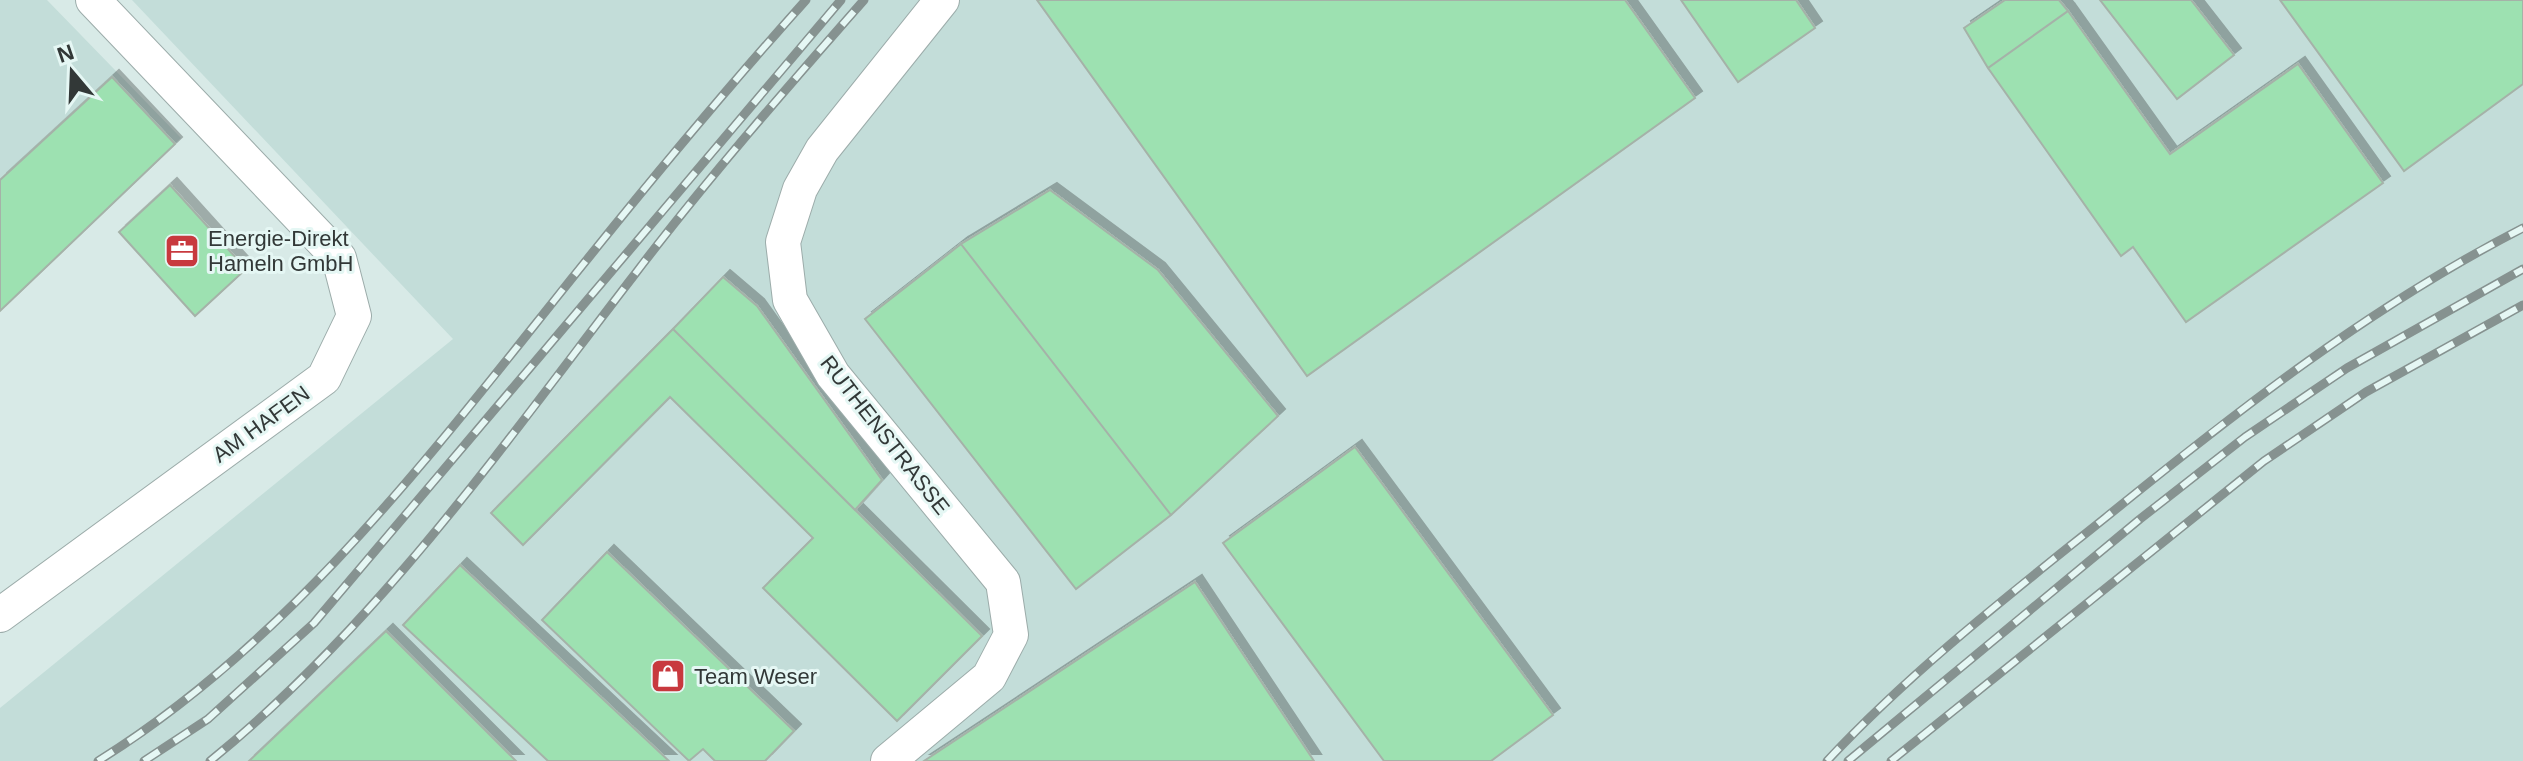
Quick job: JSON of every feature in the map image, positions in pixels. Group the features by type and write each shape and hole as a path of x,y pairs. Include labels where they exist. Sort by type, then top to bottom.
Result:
{"street":[{"name":"AM HAFEN","path":"0,615 324,378 354,316 339,258 93,0"},
{"name":"RUTHENSTRASSE","path":"888,761 989,677 1011,635 1003,582 833,375 790,300 783,242 800,189 822,150 942,0"}],"shaded area":[{"path":"0,0 47,0 181,138 0,311"},
{"path":"132,0 2523,0 2523,761 0,761 0,708 453,339"}],"building":[{"path":"1037,0 1625,0 1695,98 1307,376"},
{"path":"1681,0 1796,0 1815,28 1738,82"},
{"path":"2005,0 2059,0 2068,11 1988,68 1964,28"},
{"path":"2100,0 2191,0 2234,55 2177,99"},
{"path":"2280,0 2523,0 2523,84 2404,171"},
{"path":"2068,11 2170,154 2298,64 2383,183 2186,322 2133,247 2121,256 1988,68"},
{"path":"112,77 175,144 0,311 0,180"},
{"name":"Energie-Direkt Hameln GmbH","path":"170,185 246,269 195,316 119,232"},
{"path":"1050,190 1158,270 1278,416 1171,515 961,244"},
{"path":"961,244 1171,515 1076,589 865,319"},
{"path":"723,277 757,306 882,480 855,510 673,329"},
{"path":"673,329 982,636 897,721 763,588 813,538 670,397 523,545 491,513"},
{"path":"1355,447 1553,715 1491,761 1384,761 1223,543"},
{"name":"Team Weser","path":"607,552 794,731 765,761 715,761 703,749 689,761 542,620"},
{"path":"460,565 669,761 548,761 403,625"},
{"path":"1195,582 1314,761 924,761"},
{"path":"386,631 516,761 249,761"}],"railway":[{"path":"98,761 165,715 228,664 288,610 345,551 399,491 677,149 806,0"},
{"path":"144,761 208,719 314,623 841,0"},
{"path":"210,761 271,708 384,592 487,467 690,204 864,0"},
{"path":"1827,761 1892,696 1962,635 2255,400 2412,291 2523,228"},
{"path":"1848,761 2140,519 2245,437 2347,368 2523,269"},
{"path":"1891,761 2264,461 2366,392 2523,305"}],"place":[{"name":"Energie-Direkt Hameln GmbH","path":"182,251"},
{"name":"Team Weser","path":"668,676"}]}
